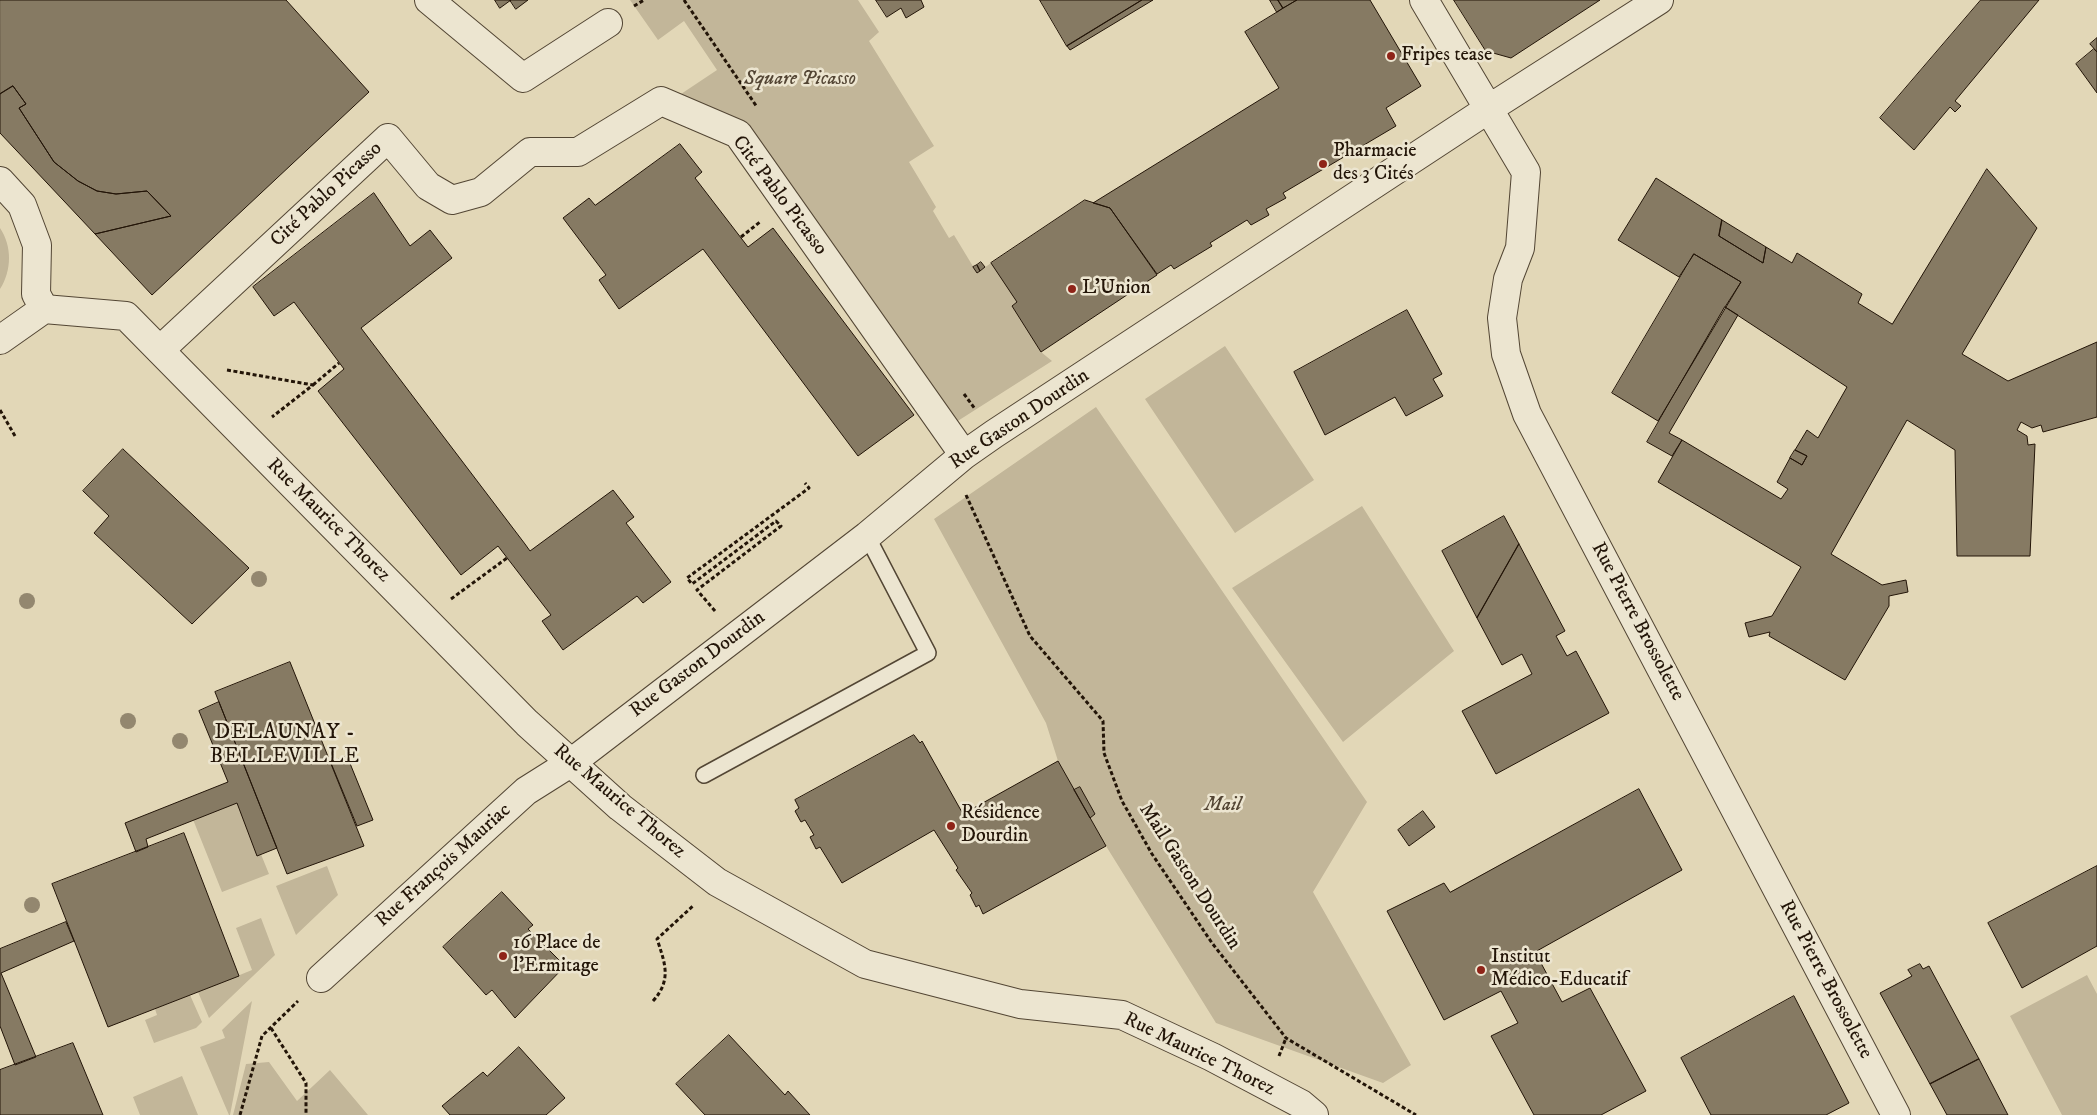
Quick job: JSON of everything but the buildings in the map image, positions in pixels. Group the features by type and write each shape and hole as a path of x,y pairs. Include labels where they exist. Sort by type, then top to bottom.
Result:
{"street":[{"path":"429,0 522,78 608,23"},
{"name":"Rue Pierre Brossolette","path":"1424,0 1490,108 1526,172 1520,248 1508,279 1502,318 1506,354 1527,414 1896,1115"},
{"name":"Rue Gaston Dourdin","path":"572,762 867,536 964,455 1490,108 1659,0"},
{"name":"Cité Pablo Picasso","path":"160,350 388,138 428,186 452,200 481,192 530,152 578,152 661,101 738,134 964,455"},
{"path":"0,181 22,205 37,245 36,294 44,309 0,340"},
{"name":"Rue Maurice Thorez","path":"44,309 126,316 528,724 620,807 717,882 865,964 1020,1004 1122,1015 1212,1057 1301,1104 1314,1115"},
{"name":"Rue François Mauriac","path":"321,978 526,791 572,762"}],"lane":[{"path":"704,775 928,653 867,536"}],"path":[{"path":"246,437 339,363"},
{"path":"224,369 313,385"},
{"path":"0,410 15,436"},
{"path":"736,636 697,590 781,526 776,521 692,584 687,578 809,488 805,483"},
{"name":"Mail Gaston Dourdin","path":"969,488 965,497 1030,636 1103,721 1104,752 1122,801 1152,854 1212,943 1286,1038 1416,1115"},
{"path":"470,585 507,558"},
{"path":"653,1001 663,990 666,973 657,940 691,908"},
{"path":"240,1115 262,1036 321,978"},
{"path":"270,1028 306,1083 306,1115"}],"green space":[{"name":"Square Picasso","path":"630,0 858,0 879,32 869,41 934,146 909,162 936,207 933,211 949,238 954,235 977,273 991,263 1017,302 1012,306 1041,352 1052,361 953,424 737,128 672,100 717,70 684,21 658,40"},
{"path":"0,228 7,242 9,258 7,274 0,289"},
{"path":"1225,346 1314,480 1235,533 1145,399"},
{"name":"Mail","path":"1096,407 1367,802 1313,892 1411,1065 1383,1083 1216,1023 1106,846 1090,818 1095,814 1080,787 1074,790 1058,761 1046,723 934,519"},
{"path":"1362,506 1454,651 1343,742 1232,588"},
{"path":"238,798 269,874 222,892 192,817"},
{"path":"327,866 338,895 296,935 276,886"},
{"path":"261,918 275,955 209,1018 198,992 252,970 236,928"},
{"path":"2087,975 2097,994 2097,1115 2062,1115 2010,1016"},
{"path":"190,995 202,1022 196,1028 154,1043 145,1020 157,1015 155,1009"},
{"path":"252,1001 229,1115 200,1047 225,1038 222,1030"},
{"path":"269,1062 297,1101 330,1070 368,1115 233,1115 246,1064"},
{"path":"182,1076 198,1115 140,1115 133,1097"}],"place":[{"name":"Fripes tease","path":"1391,56"},
{"name":"Pharmacie des 3 Cités","path":"1323,164"},
{"name":"L'Union","path":"1072,289"},
{"name":"Résidence Dourdin","path":"951,826"},
{"name":"16 Place de l'Ermitage","path":"503,956"},
{"name":"Institut Médico-Educatif","path":"1481,970"}],"district":[{"name":"DELAUNAY - BELLEVILLE","path":"285,746"}]}
